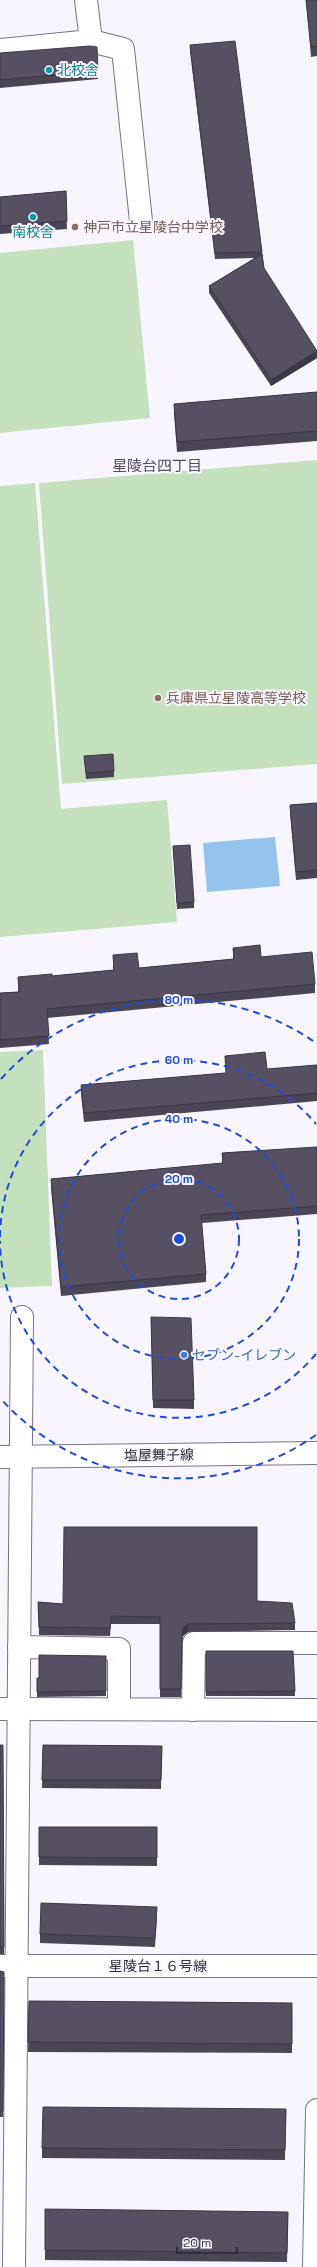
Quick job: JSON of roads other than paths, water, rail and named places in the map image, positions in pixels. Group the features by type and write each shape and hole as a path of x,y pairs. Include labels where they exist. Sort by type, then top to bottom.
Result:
{"street":[{"path":"86,0 91,41"},
{"path":"0,50 91,41 123,49 141,221"},
{"path":"14,2267 7,2219 9,1786 10,1709 19,1647 22,1457 22,1317"},
{"name":"塩屋舞子線","path":"0,1457 317,1452"},
{"path":"193,1710 194,1643 317,1643"},
{"path":"19,1647 120,1649 120,1709"},
{"path":"10,1709 317,1710"},
{"name":"星陵台１６号線","path":"8,1966 317,1966"},
{"path":"314,2267 317,2110"}],"water":[{"path":"275,837 280,886 207,892 203,843"}],"place":[{"name":"北校舎","path":"49,70"},
{"name":"南校舎","path":"33,217"},
{"name":"神戸市立星陵台中学校","path":"75,227"},
{"name":"兵庫県立星陵高等学校","path":"158,698"},
{"name":"セブン-イレブン","path":"184,1355"}],"district":[{"name":"星陵台四丁目","path":"157,465"}]}
